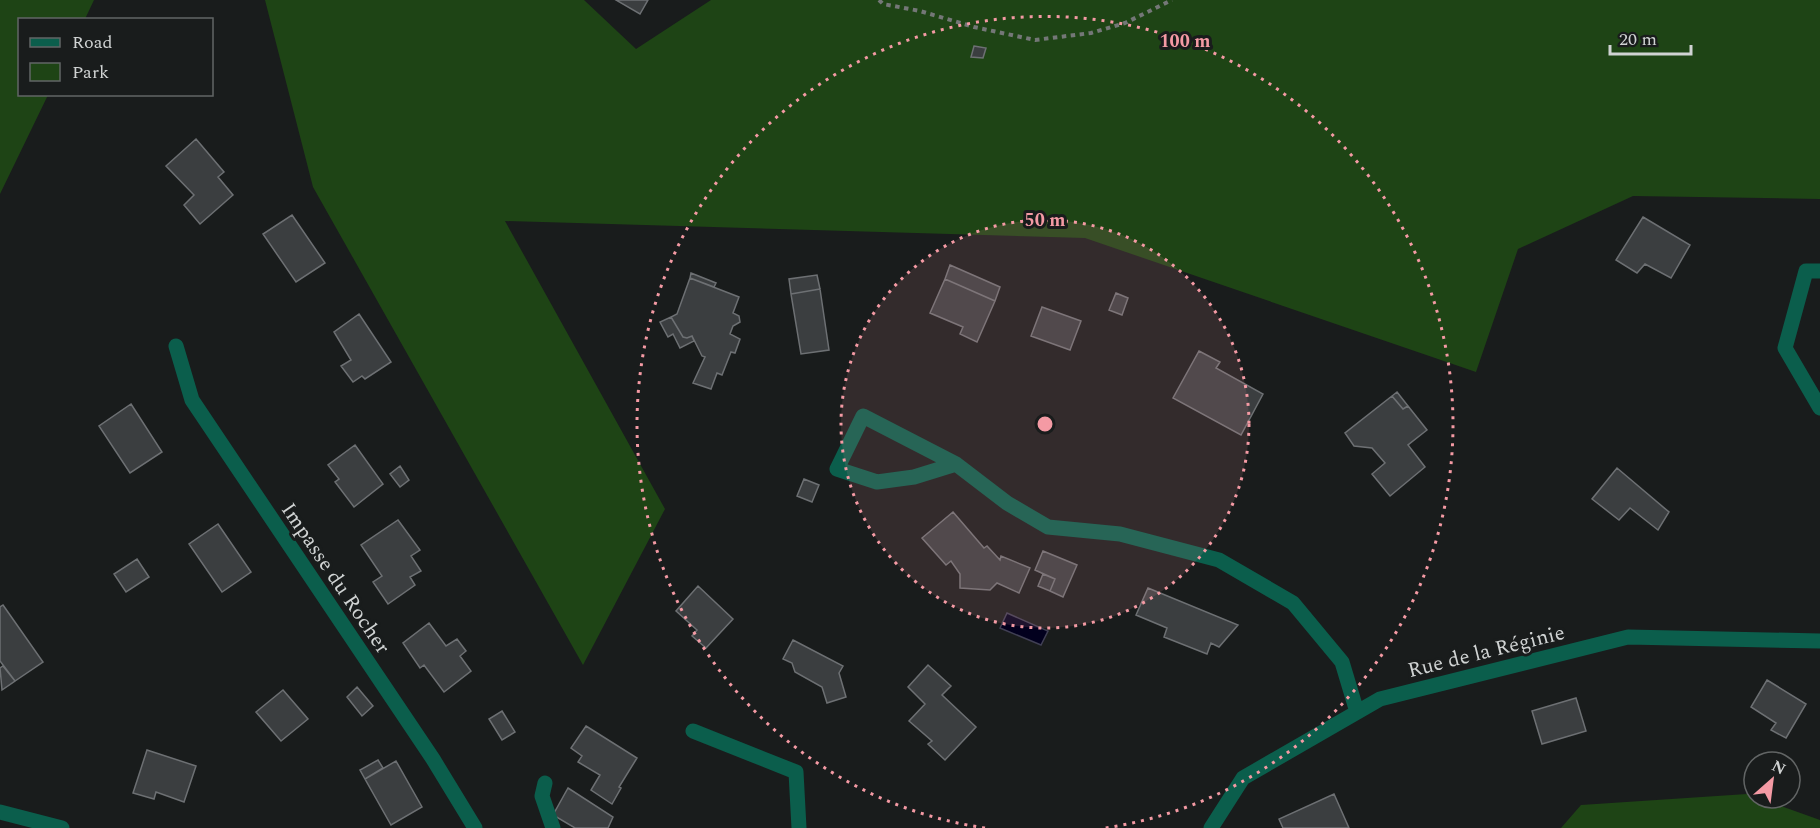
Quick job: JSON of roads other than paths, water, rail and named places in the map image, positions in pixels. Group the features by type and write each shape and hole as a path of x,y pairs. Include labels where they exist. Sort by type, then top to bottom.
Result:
{"street":[{"path":"1820,271 1806,271 1785,348 1820,408"},
{"name":"Impasse du Rocher","path":"176,346 192,400 433,759 475,828"},
{"path":"956,464 914,477 877,482 837,469 863,416 956,464 1007,503 1048,527 1120,534 1220,560 1293,603 1342,662 1357,712"},
{"name":"Rue de la Réginie","path":"1211,828 1243,778 1380,699 1628,637 1820,642"},
{"path":"693,731 796,772 799,828"},
{"path":"545,783 542,796 553,828"},
{"path":"0,812 33,824 62,828"}],"water":[{"path":"1007,613 1048,631 1041,645 1000,628"}]}
